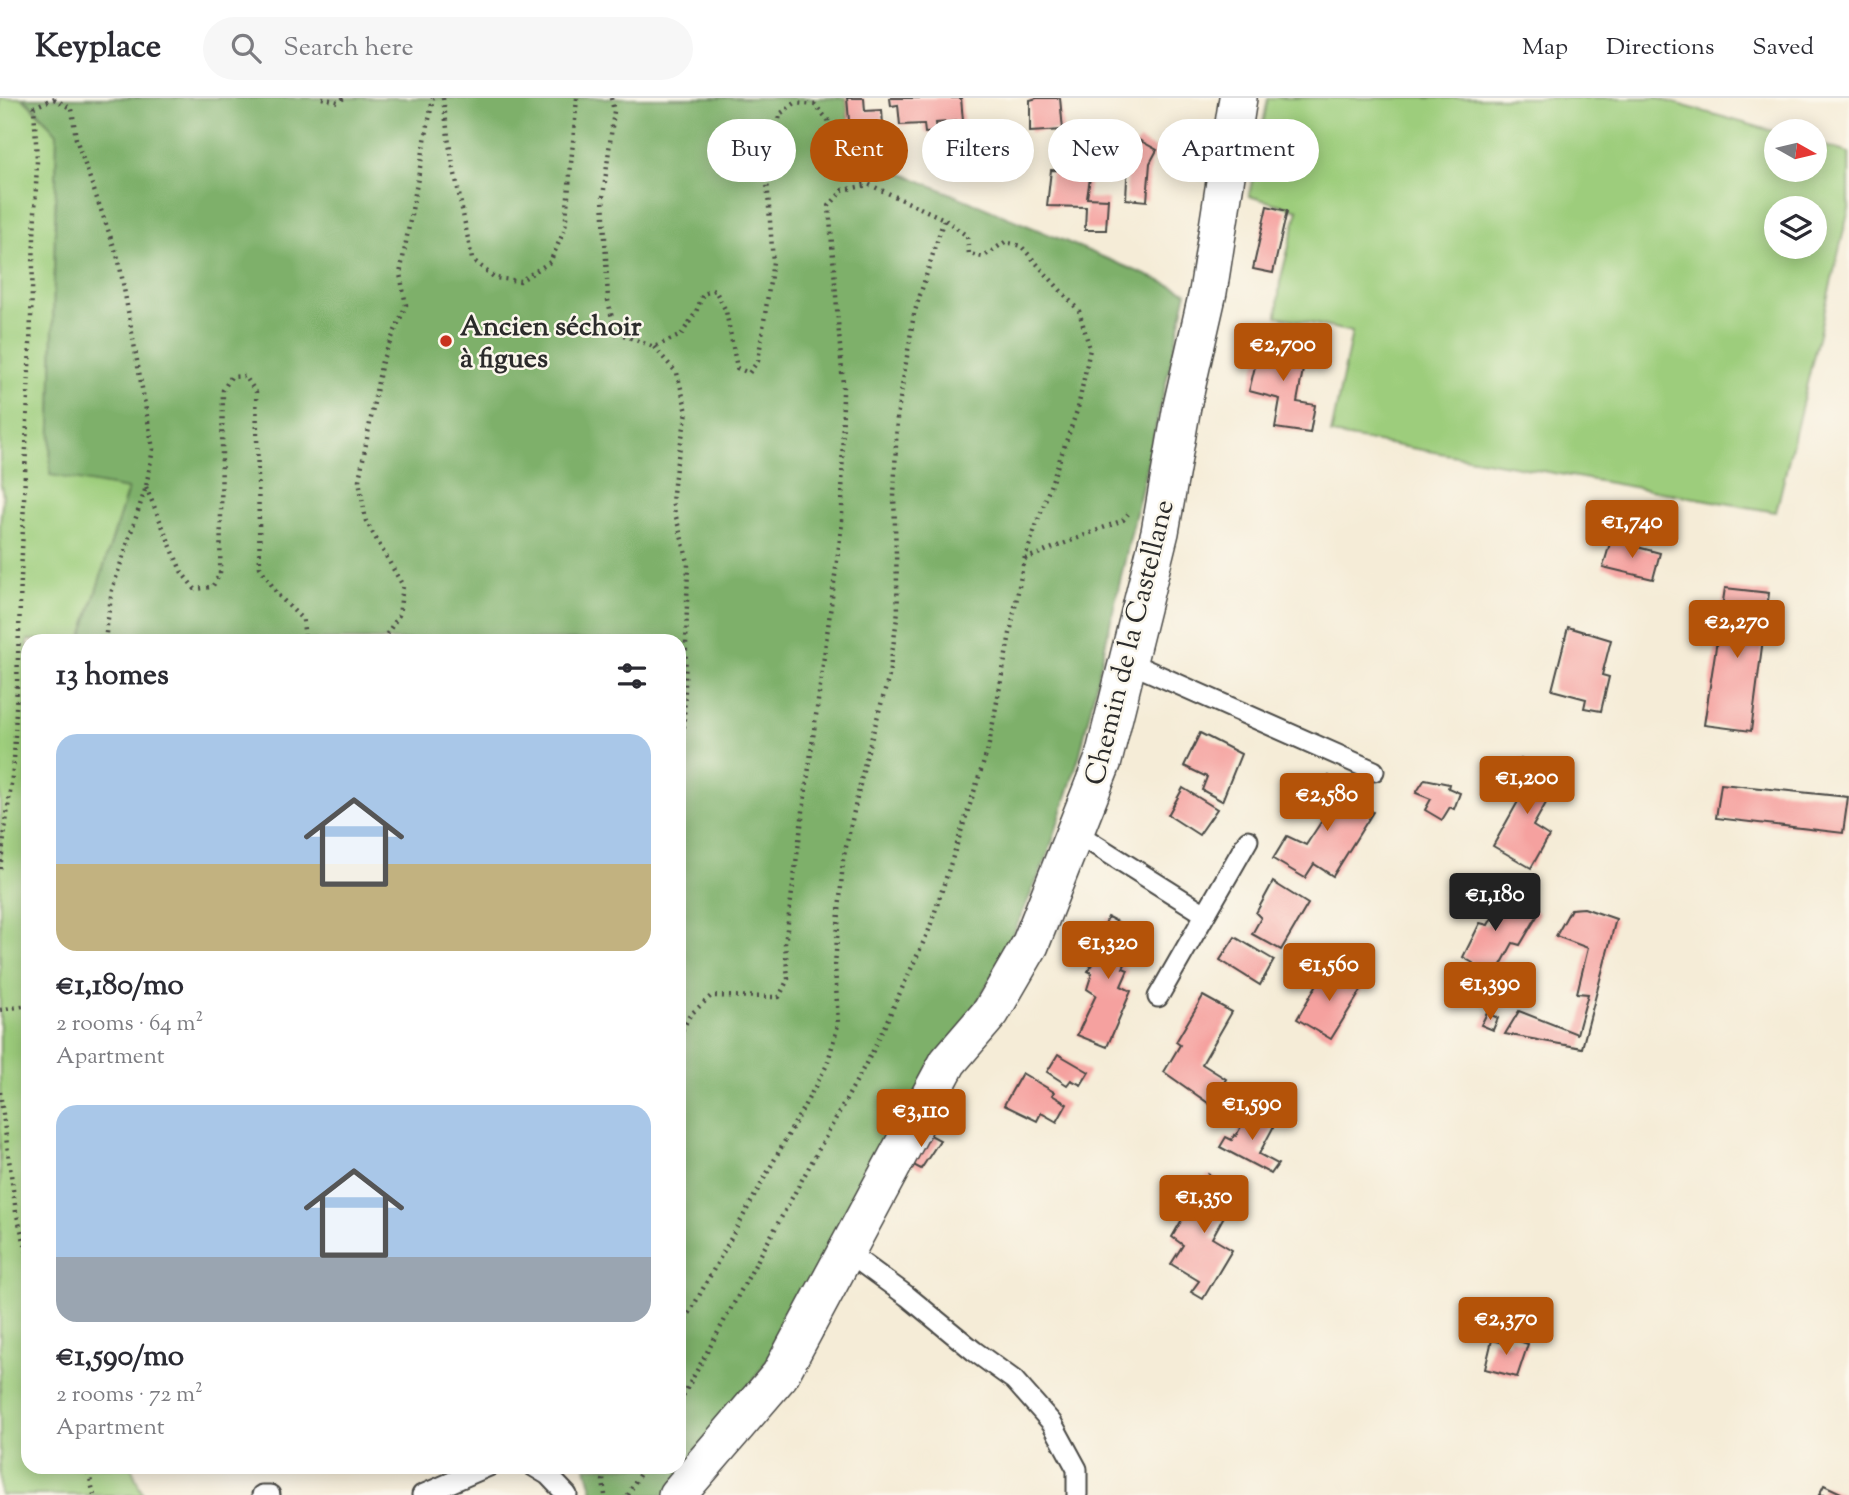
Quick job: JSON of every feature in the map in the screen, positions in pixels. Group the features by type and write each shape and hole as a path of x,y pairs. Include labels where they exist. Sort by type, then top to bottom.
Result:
{"street":[{"name":"Chemin de la Castellane","path":"677,1495 780,1375 948,1062 991,1012 1030,945 1103,761 1160,532 1182,406 1208,292 1238,98"}],"lane":[{"path":"1128,662 1374,771"},
{"path":"1075,832 1205,914"},
{"path":"1158,997 1248,840"},
{"path":"846,1252 1014,1380 1052,1423 1077,1469 1077,1495"},
{"path":"422,1495 471,1474"},
{"path":"546,1474 568,1495"},
{"path":"262,1495 270,1495"}],"path":[{"path":"0,869 14,761 37,160 34,107 53,98 72,109 76,139 119,261 153,449 146,487 112,590 106,634"},
{"path":"322,98 338,102 344,98"},
{"path":"387,634 399,615 403,586 366,521 359,480 382,361 406,305 400,274 433,98"},
{"path":"443,98 449,144 472,259 495,278 520,281 550,262 565,229 577,98"},
{"path":"611,98 614,111 603,197 608,300 615,332 654,347 677,373 687,412 672,502 688,562 686,644"},
{"path":"654,347 681,335 696,312 703,294 715,290 726,312 737,368 749,373 758,361 774,262 768,180 780,114 795,103 815,105 828,120 834,159 855,178 944,219 967,236 969,254 983,257 1005,242 1021,246 1079,311 1090,349 1078,408 1024,560 988,749 929,930 874,1049 686,1390"},
{"path":"686,1023 711,996 779,997 788,979 785,943 842,524 843,385 829,206 843,190 869,184"},
{"path":"686,1319 827,1065 838,1025 835,965 843,860 866,758 889,676 898,611 894,497 897,417 914,314 944,219"},
{"path":"146,487 182,573 195,589 212,587 220,574 223,390 231,377 246,376 256,392 260,568 278,595 303,620 304,634"},
{"path":"1024,560 1123,520"},
{"path":"0,1010 21,1007"},
{"path":"0,1092 16,1212 21,1230"},
{"path":"89,1474 94,1495"},
{"path":"605,1474 605,1495"},
{"path":"628,1495 640,1474"}],"green space":[{"path":"0,98 22,98 57,132 50,474 128,489 83,634 21,634 21,1474 134,1474 143,1495 0,1495 0,524 3,495 0,480"},
{"path":"22,98 847,98 849,119 810,119 810,182 908,182 908,176 1187,292 1080,754 1048,855 1007,948 841,1253 675,1495 599,1495 593,1492 588,1474 686,1474 686,634 83,634 128,489 50,475 57,133 34,107"},
{"path":"1268,98 1656,98 1764,129 1764,182 1827,182 1827,147 1849,153 1849,209 1776,512 1331,434 1352,332 1277,316 1280,282 1298,210 1249,196 1252,182 1319,182 1319,119 1264,119"}],"building":[{"path":"847,98 864,98 865,111 882,110 883,119 849,119"},
{"path":"890,98 961,98 963,119 922,119 922,124 908,125 908,119 899,119 898,105 891,106"},
{"path":"1060,98 1062,119 1048,119 1048,131 1034,132 1034,119 1030,119 1030,100"},
{"path":"1143,142 1157,150 1150,163 1147,201 1126,199 1127,182 1143,182"},
{"path":"1050,182 1089,182 1087,198 1108,199 1106,230 1085,230 1086,207 1047,206"},
{"path":"1267,206 1287,211 1273,273 1253,269"},
{"path":"1262,338 1307,348 1297,402 1315,405 1310,433 1275,428 1280,399 1249,391"},
{"path":"1611,540 1660,553 1653,579 1603,567"},
{"path":"1725,588 1769,593 1751,731 1704,725"},
{"path":"1568,627 1611,640 1602,675 1609,677 1601,711 1584,708 1586,699 1552,690"},
{"path":"1200,733 1241,754 1222,801 1202,790 1207,777 1184,766"},
{"path":"1521,758 1559,780 1533,826 1549,836 1531,868 1493,846 1529,782 1511,772"},
{"path":"1329,776 1373,812 1333,876 1314,864 1305,878 1273,859 1287,836 1306,845 1329,810 1312,797"},
{"path":"1425,779 1449,784 1448,788 1460,793 1454,809 1450,807 1442,820 1425,810 1431,799 1416,793"},
{"path":"1721,784 1848,797 1843,833 1716,818"},
{"path":"1183,788 1217,809 1199,835 1168,815"},
{"path":"1273,882 1308,904 1281,950 1252,934 1261,918 1256,913"},
{"path":"1470,882 1488,891 1493,884 1539,913 1520,945 1513,943 1485,994 1463,981 1473,963 1463,957 1480,923 1488,925 1493,916 1463,895"},
{"path":"1584,908 1616,919 1582,1048 1505,1034 1519,1011 1577,1034 1588,994 1577,993 1588,948 1556,936 1571,909"},
{"path":"1108,917 1141,934 1123,968 1128,970 1121,986 1131,991 1107,1047 1077,1035 1096,995 1087,989 1092,973 1088,971 1095,959 1090,957"},
{"path":"1235,937 1274,960 1260,985 1220,960"},
{"path":"1328,965 1362,989 1331,1039 1297,1019"},
{"path":"1203,996 1232,1012 1202,1064 1226,1079 1211,1105 1164,1072 1180,1045 1176,1042"},
{"path":"1487,1013 1498,1018 1493,1030 1481,1025"},
{"path":"1058,1054 1089,1072 1081,1085 1071,1080 1067,1085 1047,1072"},
{"path":"1022,1073 1054,1092 1052,1095 1067,1104 1057,1122 1041,1113 1037,1121 1004,1105"},
{"path":"1248,1113 1257,1118 1259,1115 1275,1124 1259,1154 1278,1164 1271,1174 1220,1147 1226,1137 1232,1140 1234,1135 1236,1136"},
{"path":"919,1129 940,1140 921,1169 902,1159"},
{"path":"1208,1174 1238,1191 1212,1238 1232,1250 1203,1299 1191,1292 1199,1281 1171,1264 1183,1245 1172,1237"},
{"path":"1510,1338 1528,1344 1517,1377 1485,1369 1492,1340 1509,1344"},
{"path":"1824,1485 1841,1493 1840,1495 1819,1495"}],"place":[{"name":"Ancien séchoir à figues","path":"446,341"}]}
